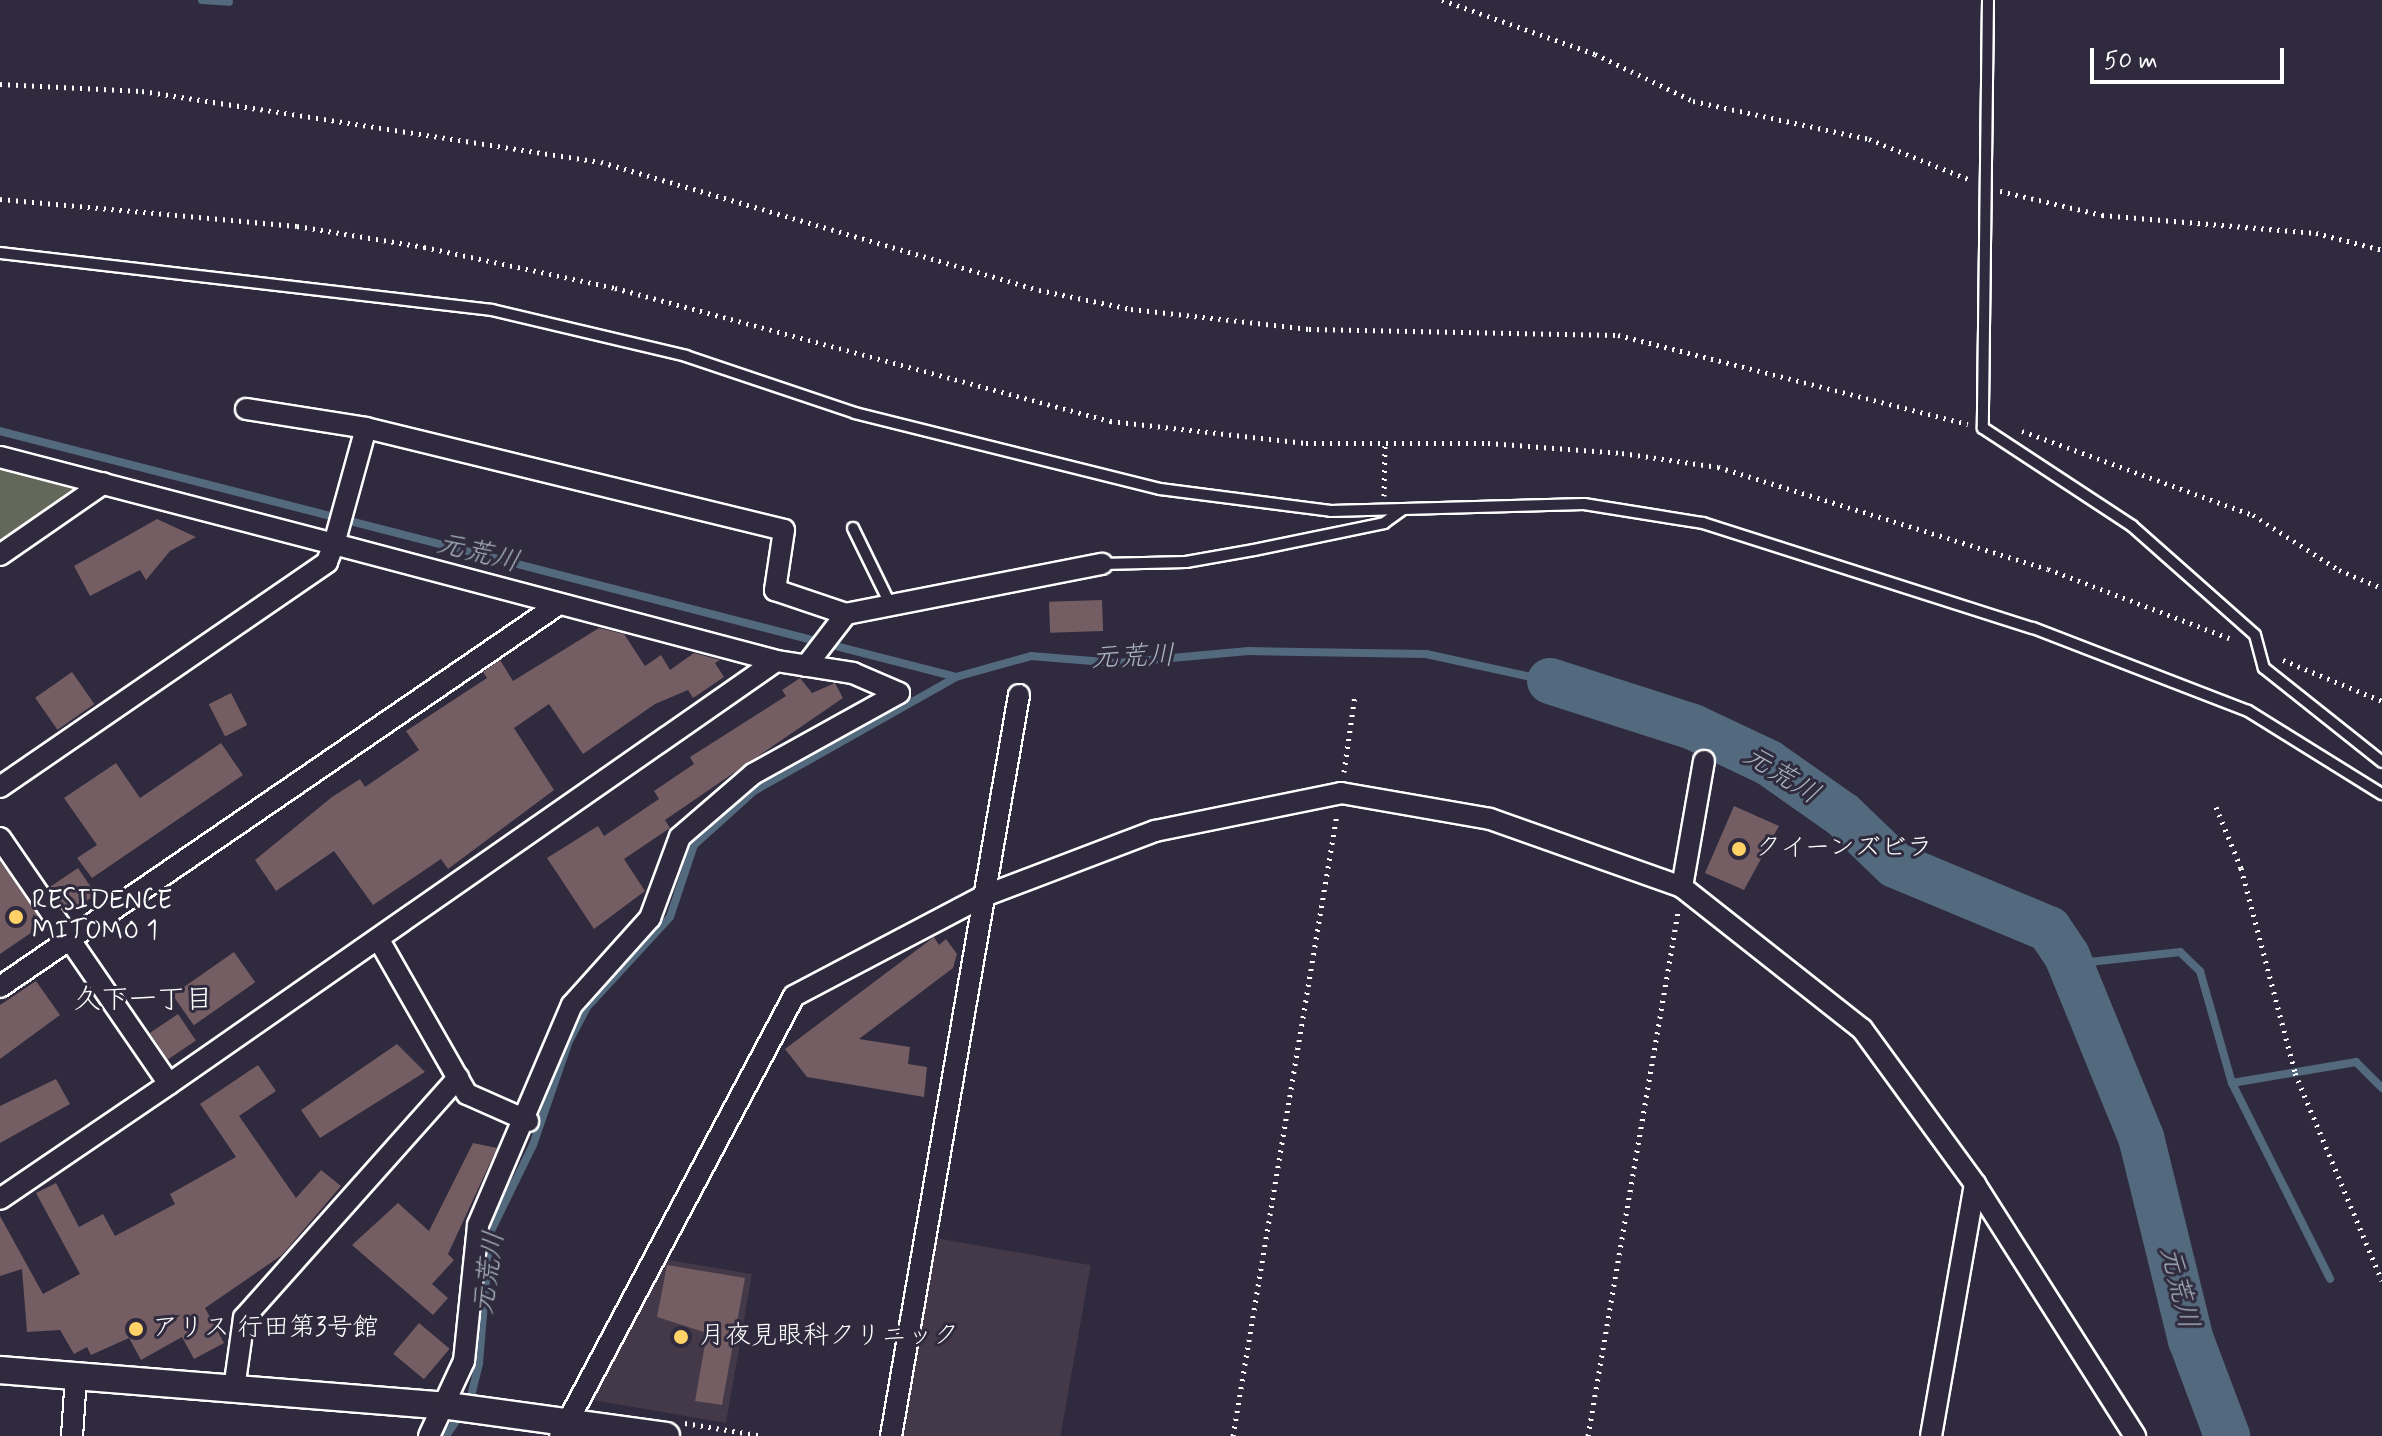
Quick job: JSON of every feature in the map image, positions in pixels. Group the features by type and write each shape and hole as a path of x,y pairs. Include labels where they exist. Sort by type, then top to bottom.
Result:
{"street":[{"path":"246,409 366,428 784,530 775,590 842,617"},
{"path":"0,787 327,562 366,428"},
{"path":"0,457 336,538 556,606 776,661 809,659 853,673 899,693 753,774 680,837 650,918 572,1005 528,1121 478,1225 464,1361 448,1406 429,1436"},
{"path":"0,555 104,483"},
{"path":"809,659 842,617 890,604 1102,564"},
{"path":"0,987 556,606"},
{"path":"0,1199 379,940 776,661"},
{"path":"891,1436 1019,695"},
{"path":"1682,887 1704,761"},
{"path":"564,1428 794,996 984,896 1155,831 1341,793 1490,819 1682,887 1862,1029 1975,1184 2135,1436"},
{"path":"0,838 169,1084"},
{"path":"379,940 467,1094 528,1121"},
{"path":"234,1389 244,1318 458,1078"},
{"path":"1931,1436 1975,1184"},
{"path":"0,1370 448,1406 564,1428 666,1436"},
{"path":"72,1436 76,1376"}],"lane":[{"path":"1988,0 1983,428 2132,526 2255,635 2264,668 2382,762"},
{"path":"0,253 492,310 686,356 855,413 1160,489 1331,511 1584,504 1703,523 2033,628 2248,711 2382,794"},
{"path":"1102,564 1186,562 1254,550 1384,523 1404,509"},
{"path":"853,528 890,604"}],"path":[{"path":"1442,0 1595,54 1693,101 1869,139 1985,187 2102,215 2316,233 2382,250"},
{"path":"0,84 142,91 442,131 601,162 1039,290 1131,309 1309,329 1618,335 1983,428 2029,432 2253,515 2339,570 2382,588"},
{"path":"0,199 297,226 424,247 644,295 1110,421 1385,445 1488,443 1718,467 2048,569 2382,701"},
{"path":"1384,509 1385,445"},
{"path":"1233,1436 1355,695"},
{"path":"2216,807 2241,868 2295,1073 2382,1281"},
{"path":"1588,1436 1682,887"}],"shaded area":[{"path":"936,1238 1091,1265 1061,1436 901,1436"},
{"name":"月夜見眼科クリニック","path":"663,1259 752,1274 726,1423 587,1399"}],"green space":[{"path":"0,467 79,486 0,541"}],"building":[{"path":"157,519 196,537 170,551 146,580 140,570 90,596 74,566"},
{"path":"1102,600 1103,631 1050,633 1049,602"},
{"path":"599,628 624,634 645,666 661,655 670,670 694,653 720,660 715,663 724,677 693,698 688,690 655,704 583,754 549,704 514,728 554,790 448,869 441,859 373,905 334,851 276,891 255,860 332,797 360,779 365,787 419,750 406,731 487,678 483,672 500,660 513,681"},
{"path":"72,672 94,704 58,730 35,698"},
{"path":"800,678 812,693 835,683 843,698 665,820 670,828 624,859 645,891 594,929 547,858 598,826 604,836 659,799 654,791 694,764 690,757 786,696 782,690"},
{"path":"231,693 247,725 225,736 209,704"},
{"path":"221,743 243,775 92,878 77,858 97,845 64,798 116,763 140,798"},
{"name":"クイーンズビラ","path":"1734,806 1779,826 1744,890 1705,873"},
{"name":"RESIDENCE MITOMO 1","path":"0,861 44,924 0,954"},
{"path":"78,868 96,895 68,914 50,887"},
{"path":"934,937 939,945 946,939 957,954 953,968 859,1039 910,1047 908,1064 927,1067 924,1097 807,1077 785,1049"},
{"path":"234,952 255,982 194,1025 173,995"},
{"path":"36,981 60,1015 0,1059 0,1005"},
{"path":"178,1014 196,1041 168,1060 150,1033"},
{"path":"397,1044 425,1072 320,1138 301,1110"},
{"path":"258,1065 276,1091 239,1116 296,1198 321,1170 341,1186 282,1255 205,1308 224,1343 194,1359 182,1337 141,1360 129,1338 91,1355 87,1347 74,1354 60,1330 27,1332 22,1269 0,1276 0,1216 43,1294 80,1274 36,1193 56,1183 79,1227 103,1214 115,1236 175,1204 170,1194 236,1157 200,1104"},
{"path":"56,1079 70,1104 0,1143 0,1106"},
{"path":"473,1143 497,1148 448,1254 454,1260 432,1284 448,1298 433,1315 352,1245 398,1203 429,1231"},
{"path":"667,1265 745,1278 722,1405 695,1401 707,1333 657,1317"},
{"path":"419,1323 450,1349 424,1379 393,1354"}],"waterway":[{"path":"202,0 229,2"},
{"name":"元荒川","path":"0,431 956,677"},
{"name":"元荒川","path":"446,1436 470,1400 479,1363 490,1233 533,1145 569,1041 587,1007 670,917 694,845 754,791 956,677 1031,656 1117,663 1248,651 1426,654 1550,681"},
{"name":"元荒川","path":"1550,681 1693,727 1769,763 1843,815 1895,865 2049,929 2067,956 2141,1137 2191,1340 2227,1436"},
{"path":"2071,964 2180,952 2200,971 2232,1083 2356,1062 2382,1088"},
{"path":"2232,1083 2330,1279"}],"place":[{"name":"クイーンズビラ","path":"1739,849"},
{"name":"RESIDENCE MITOMO 1","path":"16,917"},
{"name":"アリス 行田第3号館","path":"136,1329"},
{"name":"月夜見眼科クリニック","path":"681,1337"}],"district":[{"name":"久下一丁目","path":"143,1001"}]}
